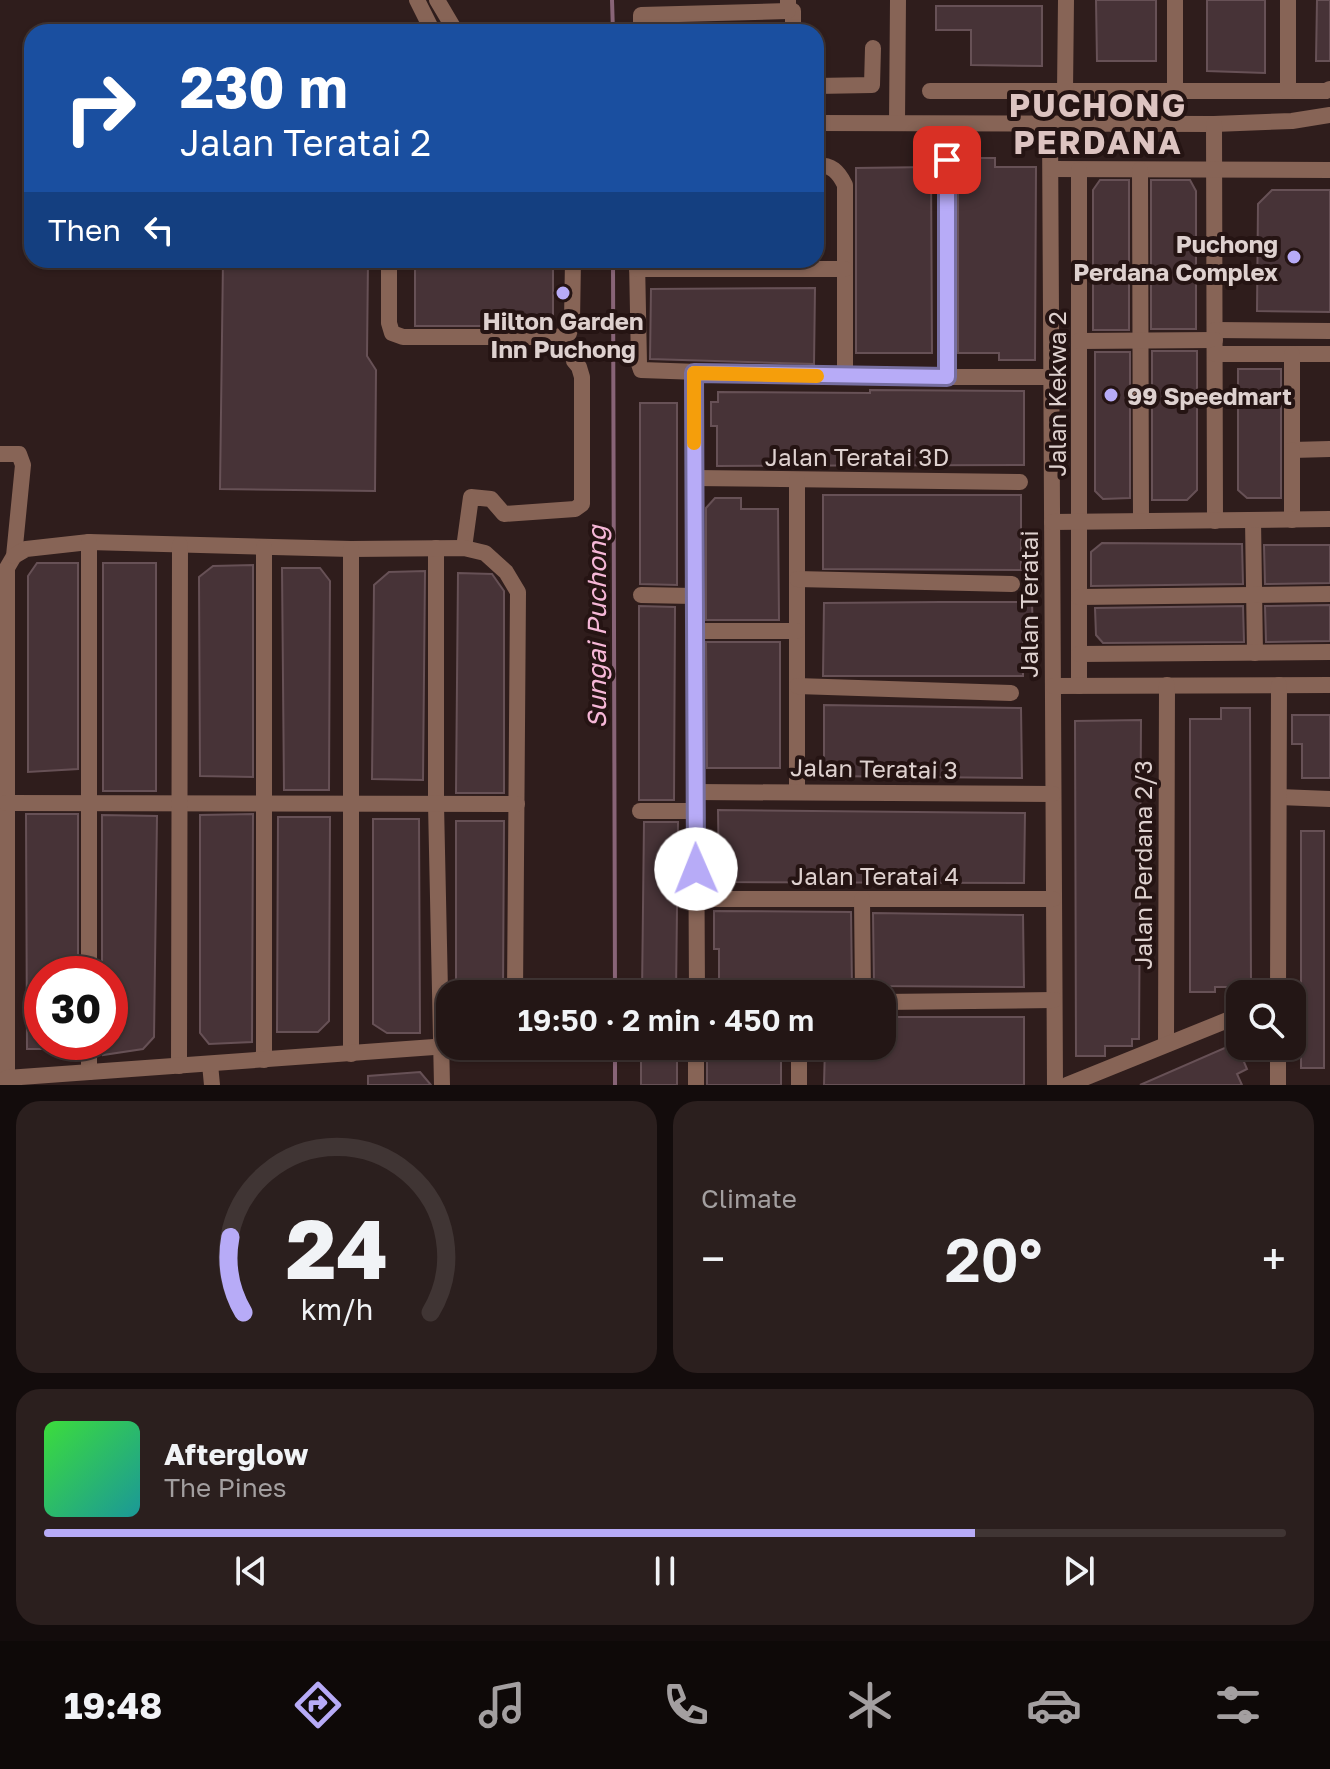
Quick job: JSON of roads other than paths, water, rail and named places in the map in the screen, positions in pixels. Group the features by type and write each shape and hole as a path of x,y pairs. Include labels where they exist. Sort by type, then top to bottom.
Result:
{"street":[{"path":"417,0 429,24"},
{"path":"437,0 451,24"},
{"path":"897,122 898,0"},
{"path":"1065,91 1066,0"},
{"path":"1175,0 1175,91"},
{"path":"1288,0 1288,91"},
{"path":"641,24 641,15 788,6 793,11 793,24"},
{"path":"824,86 872,85 873,48"},
{"path":"930,91 1330,89"},
{"path":"824,123 1214,124 1292,121 1330,115"},
{"path":"1292,121 1330,126"},
{"name":"Jalan Teratai","path":"1050,124 1055,1085"},
{"path":"1214,124 1215,521"},
{"path":"947,160 947,377"},
{"path":"824,165 839,173 845,185 845,377"},
{"path":"1051,169 1330,170"},
{"name":"Jalan Kekwa 2","path":"1079,170 1079,686"},
{"path":"1140,170 1141,521"},
{"path":"389,268 389,323 392,333 403,337 557,337 569,333 572,321 573,268"},
{"path":"637,268 641,370 845,377 1051,377"},
{"path":"793,268 845,269"},
{"path":"1079,341 1215,341 1330,331"},
{"path":"1215,341 1292,354 1330,354"},
{"path":"1292,354 1292,520"},
{"path":"464,548 471,497 491,499 504,514 575,509 582,504 582,377 574,361"},
{"path":"694,373 697,980"},
{"path":"1292,450 1330,449"},
{"path":"0,454 19,454 23,465 14,556 7,568 2,965 7,1082 89,1072 436,1048"},
{"name":"Jalan Teratai 3D","path":"694,478 1020,482"},
{"path":"797,480 797,792"},
{"path":"1052,522 1330,519"},
{"path":"1253,520 1255,653"},
{"path":"14,556 26,549 89,542 351,549 464,548 485,553 506,572 518,592 515,980"},
{"path":"89,542 89,956"},
{"path":"179,1066 180,545"},
{"path":"264,547 264,1060"},
{"path":"436,548 436,804 443,980"},
{"path":"351,549 351,1054"},
{"path":"797,579 1012,584"},
{"path":"1079,597 1330,594"},
{"path":"641,595 694,596"},
{"path":"694,631 797,631"},
{"path":"1079,654 1330,652"},
{"name":"Jalan Perdana 2/3","path":"1166,1044 1167,685"},
{"path":"1278,980 1279,685"},
{"path":"1053,686 1330,685"},
{"path":"797,686 1011,693"},
{"name":"Jalan Teratai 3","path":"695,792 1053,794"},
{"path":"4,794 89,803 517,804"},
{"path":"1279,797 1330,799"},
{"path":"640,811 695,811"},
{"name":"Jalan Teratai 4","path":"696,899 1053,899"},
{"path":"862,899 863,980"},
{"path":"896,1002 1054,1000"},
{"path":"1067,1085 1226,1020"},
{"path":"89,1060 89,1072"},
{"path":"442,1085 444,1060"},
{"path":"696,1060 696,1085"},
{"path":"799,1060 799,1085"},
{"path":"1278,1060 1278,1085"},
{"path":"210,1064 212,1085"}],"waterway":[{"name":"Sungai Puchong","path":"612,0 613,24"},
{"name":"Sungai Puchong","path":"613,268 615,980"},
{"name":"Sungai Puchong","path":"615,1060 615,1085"}],"place":[{"name":"Puchong Perdana Complex","path":"1294,257"},
{"name":"Hilton Garden Inn Puchong","path":"563,293"},
{"name":"99 Speedmart","path":"1111,395"}],"district":[{"name":"PUCHONG PERDANA","path":"1098,124"}]}
